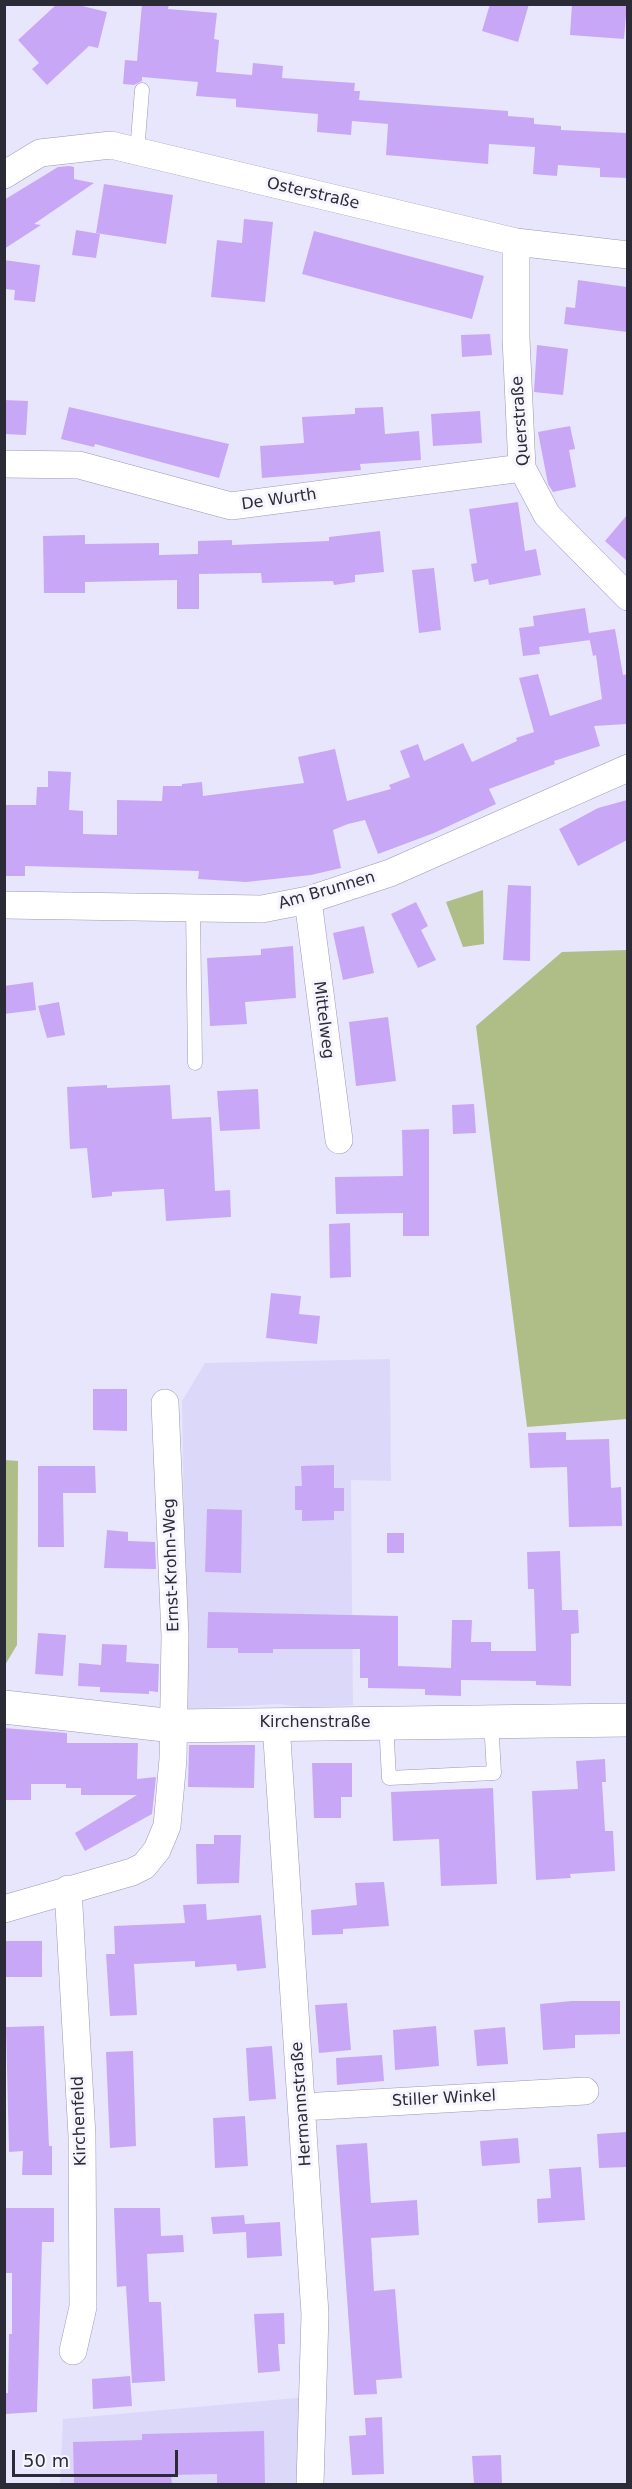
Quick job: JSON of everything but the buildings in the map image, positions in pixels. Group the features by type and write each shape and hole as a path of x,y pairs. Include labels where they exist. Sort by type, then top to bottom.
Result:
{"street":[{"name":"Osterstraße","path":"4,175 40,153 111,145 516,242 627,255"},
{"name":"Querstraße","path":"516,242 516,338 522,468 546,515 627,597"},
{"name":"De Wurth","path":"4,464 79,465 231,506 522,468"},
{"name":"Am Brunnen","path":"4,905 262,909 308,900 390,873 627,768"},
{"name":"Mittelweg","path":"308,900 339,1140"},
{"name":"Ernst-Krohn-Weg","path":"4,1909 132,1872 151,1859 167,1826 170,1813 174,1726 174,1625 165,1403"},
{"name":"Kirchenstraße","path":"4,1707 174,1726 627,1720"},
{"name":"Hermannstraße","path":"276,1724 315,2314 310,2484"},
{"name":"Kirchenfeld","path":"68,1889 82,2147 83,2307 74,2351"},
{"name":"Stiller Winkel","path":"302,2107 585,2091"}],"lane":[{"path":"136,152 142,90"},
{"path":"193,908 195,1064"},
{"path":"386,1722 389,1778 494,1773 491,1721"}],"shaded area":[{"path":"390,1359 391,1481 351,1480 353,1705 309,1708 278,1704 187,1709 182,1401 205,1363"},
{"path":"307,2397 306,2484 60,2484 63,2419"}],"green space":[{"path":"483,890 484,944 463,947 446,902"},
{"path":"627,950 627,1419 527,1427 476,1026 562,952"},
{"path":"5,1460 18,1461 17,1645 5,1665"}]}
